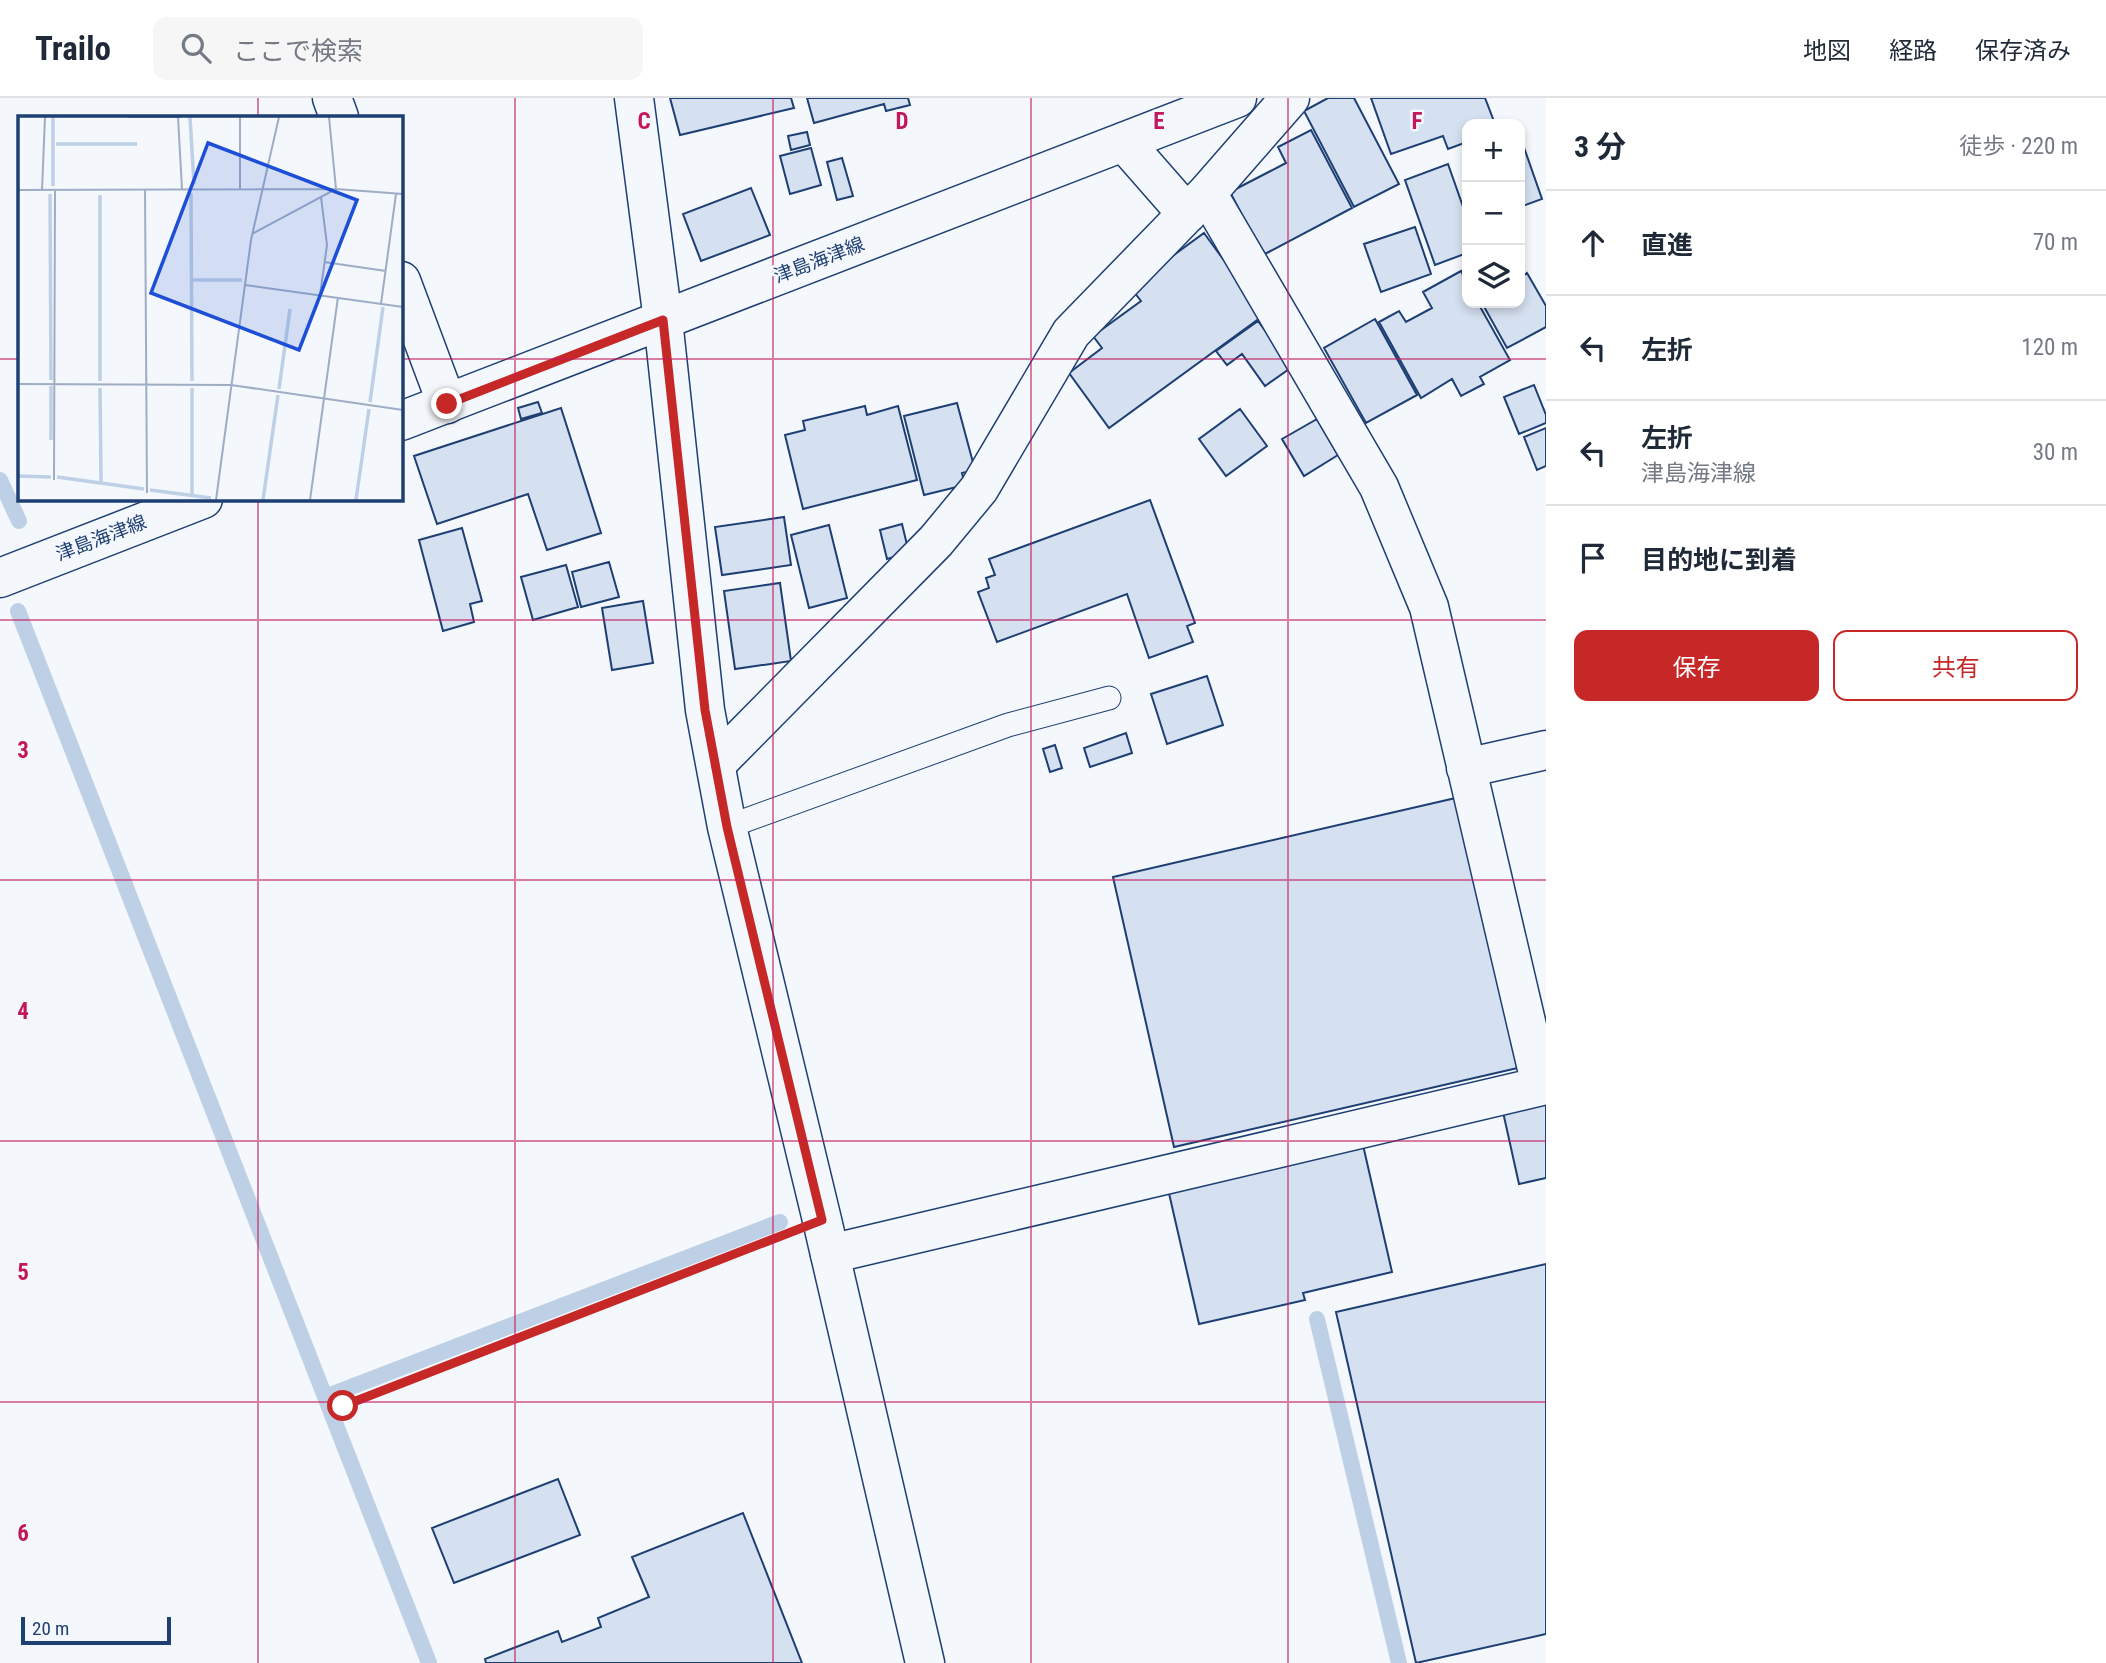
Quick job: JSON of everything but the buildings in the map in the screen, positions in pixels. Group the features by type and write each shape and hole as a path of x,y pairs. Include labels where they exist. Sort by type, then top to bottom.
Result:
{"street":[{"path":"332,98 339,116"},
{"path":"634,98 663,320 705,710 727,827 925,1663"},
{"name":"津島海津線","path":"402,421 1237,98"},
{"path":"716,764 936,541 979,489 1071,333 1197,204 1290,98"},
{"path":"826,1237 1543,1085 1429,607 1379,487 1197,204 1124,142"},
{"path":"402,284 447,404"},
{"name":"津島海津線","path":"0,578 200,500"},
{"path":"1466,768 1546,750"}],"lane":[{"path":"727,827 1008,725 1109,698"}],"path":[{"path":"343,1406 826,1237"}],"waterway":[{"path":"0,480 19,521"},
{"path":"18,611 429,1663"},
{"path":"325,1397 780,1222"},
{"path":"1317,1319 1399,1663"}],"route":[{"path":"343,1406 822,1220 727,827 705,710 663,320 447,404"}]}
